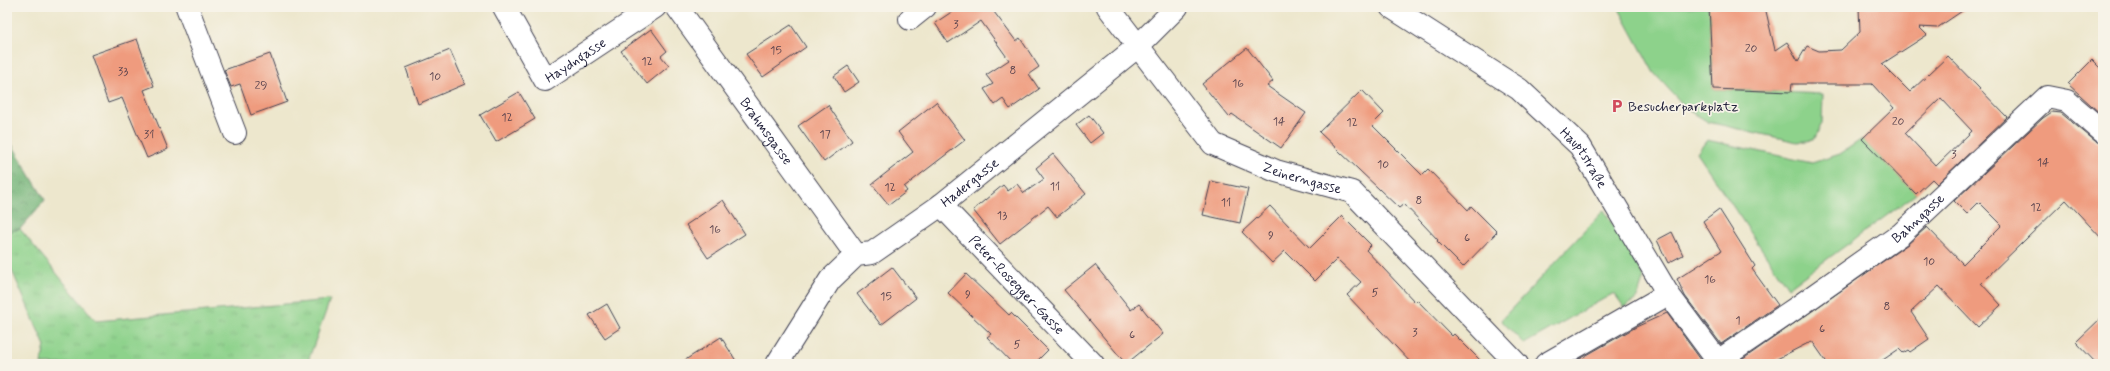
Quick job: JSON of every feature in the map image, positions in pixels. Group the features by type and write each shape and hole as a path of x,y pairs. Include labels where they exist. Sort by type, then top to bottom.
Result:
{"street":[{"path":"187,7 235,133"},
{"name":"Haydngasse","path":"504,7 545,80 655,7"},
{"name":"Brahmsgasse","path":"677,7 856,255"},
{"name":"Zeinerngasse","path":"1108,7 1212,144 1276,171 1352,192 1517,364"},
{"name":"Hadergasse","path":"856,255 872,253 941,205 1137,47 1177,7"},
{"name":"Hauptstraße","path":"1391,7 1519,89 1580,146 1668,294 1719,362"},
{"name":"Bahngasse","path":"1719,362 1901,234 2047,97 2067,101 2103,132"},
{"name":"Peter-Rosegger-Gasse","path":"941,205 1093,364"},
{"path":"777,364 830,280 856,255"},
{"path":"1546,364 1668,294"}],"green space":[{"path":"1618,7 1709,7 1713,89 1823,94 1822,123 1814,140 1797,142 1708,122 1687,109 1654,73"},
{"path":"7,136 45,200 20,229 7,232"},
{"path":"1862,139 1916,194 1788,288 1697,153 1707,140 1812,163 1840,154"},
{"path":"1604,210 1644,277 1637,299 1624,307 1614,293 1524,344 1501,320"},
{"path":"20,229 96,321 330,300 307,364 41,364 45,346 9,264 7,264 7,232"}],"building":[{"path":"959,7 1001,7 994,12 1016,41 1020,38 1039,67 1029,74 1039,89 1010,109 1003,99 995,105 984,89 993,84 986,75 1009,60 981,21 948,43 935,23"},
{"path":"1709,7 1765,7 1775,50 1787,42 1798,61 1807,46 1819,51 1841,50 1860,32 1859,7 1968,7 1937,28 1919,27 1927,35 1882,64 1910,92 1948,56 2007,117 1937,184 1932,179 1916,194 1862,139 1894,108 1872,84 1792,84 1791,92 1713,89","holes":["1941,98 1972,131 1936,166 1905,133"]},
{"path":"791,25 806,47 763,77 746,54"},
{"path":"651,29 667,51 661,56 669,66 647,84 621,51"},
{"path":"137,39 154,86 144,90 168,149 147,158 122,98 108,103 91,55"},
{"path":"1247,48 1273,81 1267,86 1306,113 1281,148 1232,114 1229,117 1202,84"},
{"path":"450,50 465,84 418,104 406,68"},
{"path":"270,54 287,102 251,115 240,84 231,87 224,70"},
{"path":"2092,60 2103,71 2103,116 2068,84"},
{"path":"848,66 859,82 844,92 834,76"},
{"path":"1362,90 1384,113 1372,125 1422,175 1428,169 1468,210 1471,206 1497,232 1463,267 1437,241 1438,240 1404,204 1399,208 1319,132"},
{"path":"519,92 535,119 496,142 480,115"},
{"path":"936,102 965,140 904,187 907,191 889,205 872,184 913,152 898,132"},
{"path":"828,105 852,141 824,162 798,126"},
{"path":"2052,112 2061,113 2095,141 2103,144 2103,240 2066,200 1981,283 2001,305 1978,327 1939,286 1911,312 1929,339 1910,352 1908,350 1903,353 1899,349 1877,364 1828,364 1812,341 1777,359 1780,364 1736,364 1908,244 1927,227 1963,264 2002,225 1979,202 1967,214 1954,201 2043,118"},
{"path":"1089,115 1103,133 1090,143 1076,125"},
{"path":"1053,154 1086,194 1057,217 1048,206 1000,244 973,210 1003,185 1008,191 1017,184 1024,193 1044,179 1036,168"},
{"path":"1211,181 1248,189 1240,223 1203,215"},
{"path":"723,200 745,234 708,258 686,225"},
{"path":"1270,206 1310,248 1342,216 1371,245 1366,250 1415,302 1417,300 1452,336 1454,334 1484,364 1412,364 1347,295 1361,282 1337,259 1315,281 1285,251 1272,263 1242,232"},
{"path":"1719,209 1755,266 1752,269 1778,305 1721,344 1685,296 1677,279 1721,251 1703,221"},
{"path":"1672,232 1683,255 1668,263 1657,240"},
{"path":"1095,265 1131,310 1139,304 1163,334 1126,364 1064,290"},
{"path":"892,267 916,298 881,325 857,294"},
{"path":"966,274 1009,315 1011,313 1048,350 1034,364 1013,364 987,337 991,334 948,293"},
{"path":"607,304 620,328 605,338 589,315"},
{"path":"1667,313 1704,364 1571,364 1636,327"},
{"path":"2103,316 2103,364 2097,364 2076,342"},
{"path":"721,337 738,364 679,364"}],"place":[{"name":"Besucherparkplatz","path":"1617,106"}]}
